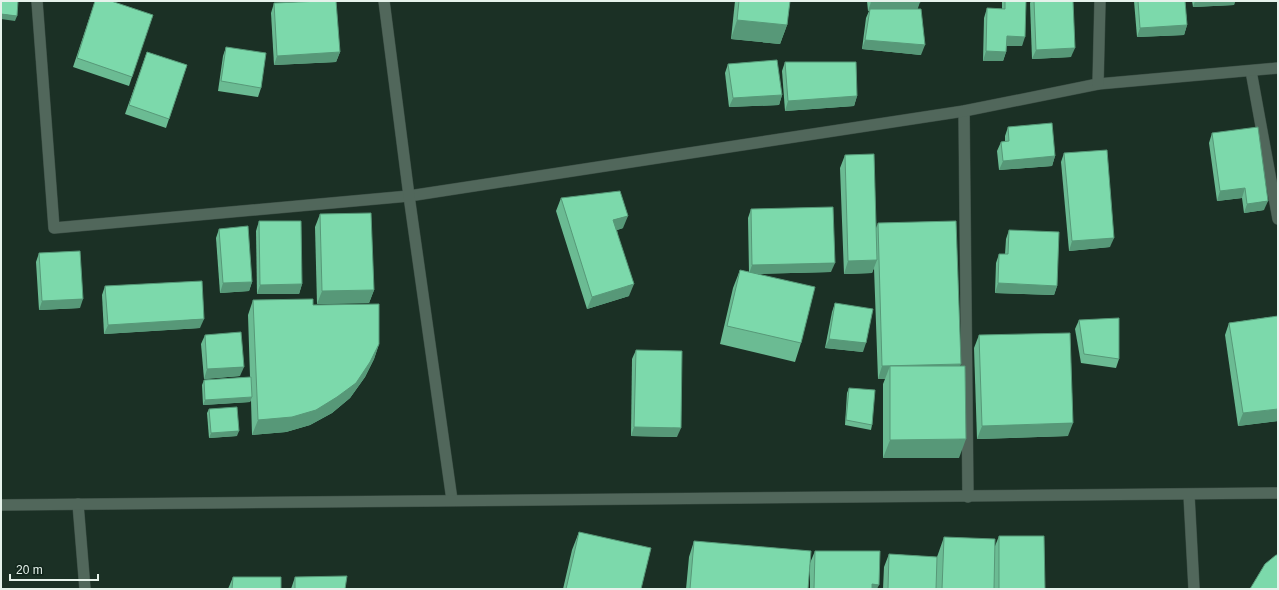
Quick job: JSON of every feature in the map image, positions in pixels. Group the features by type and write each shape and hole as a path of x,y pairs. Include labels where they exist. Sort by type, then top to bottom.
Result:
{"street":[{"path":"37,1 54,228 409,196 964,111 1098,84 1278,68"},
{"path":"384,1 409,196 452,500"},
{"path":"1098,84 1100,1"},
{"path":"1251,71 1278,219"},
{"path":"964,111 968,497"},
{"path":"1,505 1278,493"},
{"path":"1189,495 1194,589"},
{"path":"78,504 85,589"}],"building":[{"path":"1,1 18,1 17,16 1,14"},
{"path":"95,1 111,1 153,15 132,77 77,58"},
{"path":"336,1 340,52 277,56 274,3"},
{"path":"739,1 790,1 787,25 737,20"},
{"path":"920,1 920,2 871,2"},
{"path":"1005,1 1026,1 1025,37 1007,36 1006,52 986,51 987,8 1005,9"},
{"path":"1034,1 1073,1 1075,48 1036,50"},
{"path":"1138,1 1185,1 1187,25 1140,28"},
{"path":"870,9 921,9 925,45 865,40"},
{"path":"226,47 266,53 261,88 221,81"},
{"path":"147,52 187,65 169,119 129,105"},
{"path":"777,60 782,95 733,98 728,64"},
{"path":"785,62 856,62 857,96 788,101"},
{"path":"1052,123 1055,156 1003,161 1001,142 1009,141 1008,127"},
{"path":"1258,127 1268,201 1247,204 1245,188 1220,191 1212,133"},
{"path":"1107,150 1114,238 1072,241 1064,153"},
{"path":"874,154 877,260 848,261 845,155"},
{"path":"620,191 628,216 613,220 634,284 592,297 561,198"},
{"path":"833,207 835,263 752,265 751,209"},
{"path":"371,213 374,290 322,291 320,214"},
{"path":"259,221 301,221 302,284 260,285"},
{"path":"956,221 961,364 882,366 878,223"},
{"path":"248,226 252,282 223,283 219,229"},
{"path":"1009,230 1059,232 1057,286 998,283 999,254 1008,254"},
{"path":"80,251 83,299 42,301 39,253"},
{"path":"740,270 815,287 801,343 727,326"},
{"path":"202,281 204,319 108,325 105,286"},
{"path":"313,299 313,305 379,304 379,344 370,362 356,383 337,397 316,410 292,417 258,420 253,300"},
{"path":"835,303 873,309 866,343 829,339"},
{"path":"1278,316 1278,409 1243,413 1229,323"},
{"path":"1119,318 1119,359 1084,354 1079,320"},
{"path":"241,332 244,367 207,369 205,335"},
{"path":"1070,333 1073,423 982,426 979,335"},
{"path":"636,350 682,351 681,428 634,427"},
{"path":"890,366 965,366 966,439 890,440"},
{"path":"251,377 252,397 205,400 204,380"},
{"path":"849,388 875,390 872,425 846,420"},
{"path":"237,407 239,431 211,433 209,409"},
{"path":"579,532 651,548 641,589 566,589"},
{"path":"999,536 1044,536 1045,589 999,589"},
{"path":"944,537 995,539 994,589 942,589"},
{"path":"694,541 811,551 808,589 690,589"},
{"path":"815,551 880,551 879,585 872,584 872,589 814,589"},
{"path":"889,554 937,557 936,589 888,589"},
{"path":"1278,555 1278,589 1250,589 1265,564"},
{"path":"347,576 345,589 295,589 295,577"},
{"path":"233,577 281,577 281,589 232,589"}]}
